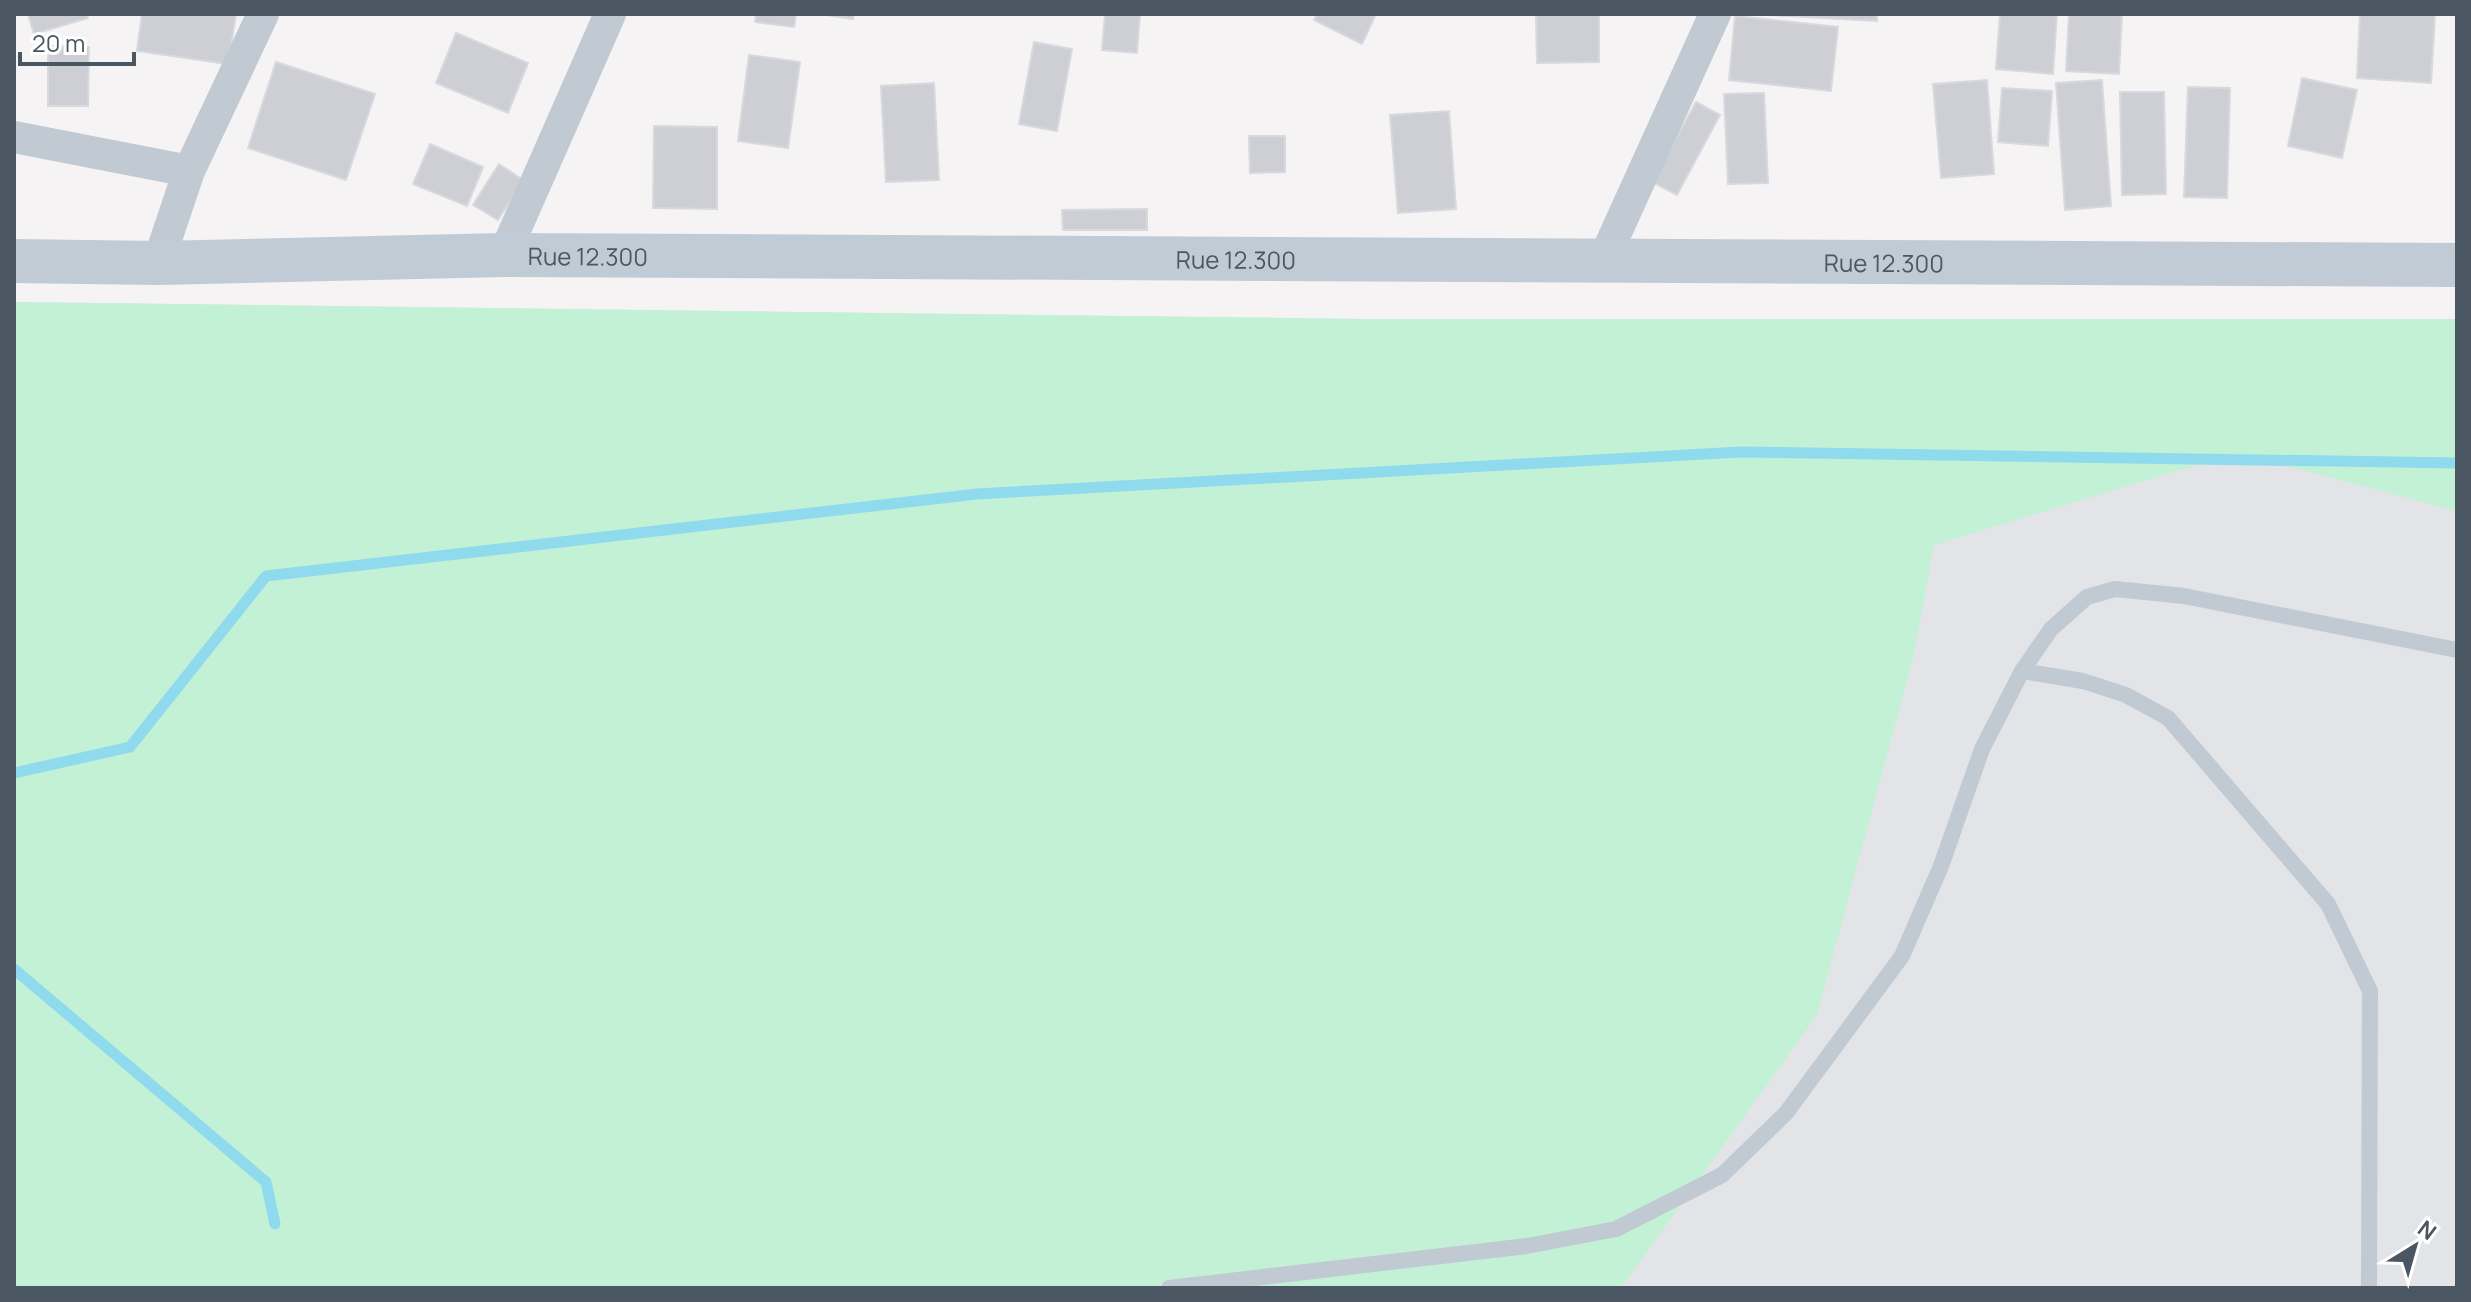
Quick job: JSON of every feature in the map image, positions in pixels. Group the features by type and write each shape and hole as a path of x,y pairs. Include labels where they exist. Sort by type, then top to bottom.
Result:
{"street":[{"path":"158,263 189,171 263,14"},
{"path":"504,255 610,14"},
{"path":"1603,261 1715,14"},
{"path":"14,137 189,171"},
{"name":"Rue 12.300","path":"14,261 158,263 504,255 2457,265"}],"lane":[{"path":"1169,1288 1527,1246 1616,1229 1722,1175 1786,1113 1902,956 1941,866 1982,749 2022,671 2051,629 2087,597 2115,589 2184,596 2457,650"},
{"path":"2022,671 2083,681 2126,695 2168,718 2328,904 2370,991 2369,1288"}],"shaded area":[{"path":"14,302 1363,319 2457,319 2457,1288 14,1288"}],"green space":[{"path":"14,302 1363,319 2457,319 2457,511 2236,453 1934,545 1914,654 1817,1015 1621,1288 14,1288"}],"building":[{"path":"28,14 87,14 88,18 34,34"},
{"path":"142,14 236,14 228,64 137,51"},
{"path":"756,14 796,14 794,27 755,22"},
{"path":"820,14 854,14 853,19"},
{"path":"1105,14 1140,14 1137,53 1102,50"},
{"path":"1317,14 1376,14 1362,44 1314,20"},
{"path":"1536,14 1599,14 1599,62 1537,63"},
{"path":"1751,14 1877,14 1877,21"},
{"path":"2000,14 2057,14 2053,74 1996,69"},
{"path":"2069,14 2122,14 2119,74 2066,71"},
{"path":"2360,14 2435,14 2431,83 2357,78"},
{"path":"1735,16 1838,27 1831,91 1729,80"},
{"path":"456,33 528,63 508,113 436,83"},
{"path":"1034,42 1072,49 1057,131 1019,124"},
{"path":"48,46 89,47 88,106 48,106"},
{"path":"749,55 800,62 788,148 738,141"},
{"path":"276,62 375,94 346,180 248,148"},
{"path":"2302,78 2357,90 2342,158 2288,146"},
{"path":"1987,80 1994,174 1941,178 1933,84"},
{"path":"2102,80 2111,206 2065,210 2056,83"},
{"path":"934,83 939,180 886,182 881,86"},
{"path":"2188,87 2230,88 2227,198 2184,197"},
{"path":"2002,88 2052,91 2048,146 1998,142"},
{"path":"2120,92 2164,92 2166,194 2122,195"},
{"path":"1764,93 1768,183 1728,184 1724,94"},
{"path":"1696,102 1720,115 1677,195 1652,182"},
{"path":"1449,111 1456,209 1398,213 1390,115"},
{"path":"654,126 717,127 717,209 653,208"},
{"path":"1249,136 1285,136 1285,172 1250,173"},
{"path":"430,144 483,167 467,206 413,184"},
{"path":"499,164 523,180 498,220 473,205"},
{"path":"1147,209 1147,230 1063,230 1062,210"}],"waterway":[{"path":"14,773 130,747 266,576 977,494 1741,452 2457,463"},
{"path":"14,969 266,1182 275,1224"}]}
